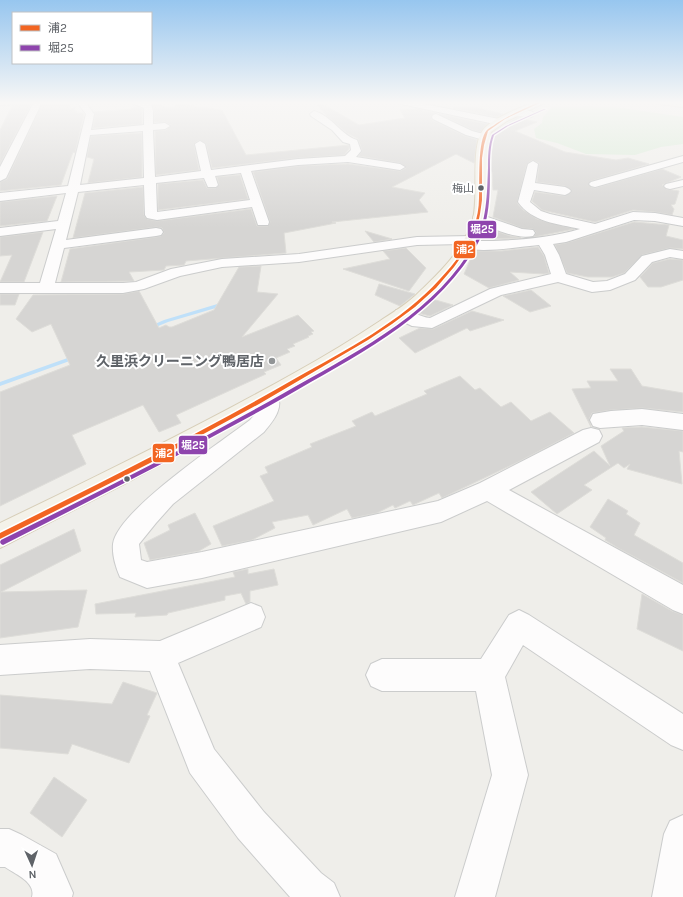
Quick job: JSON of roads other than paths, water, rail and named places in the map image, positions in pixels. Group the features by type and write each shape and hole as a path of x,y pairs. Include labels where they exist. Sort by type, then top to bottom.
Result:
{"main road":[{"path":"0,536 269,397 364,341 419,301 436,284 470,242 479,218 482,194 484,144"}],"street":[{"path":"0,178 17,144"},
{"path":"46,288 73,189 83,144"},
{"path":"149,144 151,215 203,216 257,203"},
{"path":"200,144 207,174 209,175 213,187"},
{"path":"348,159 356,151 354,144"},
{"path":"0,197 207,174 298,162 348,159 400,167"},
{"path":"595,184 682,161"},
{"path":"534,164 524,202 529,210 544,216 595,228"},
{"path":"661,166 683,175"},
{"path":"245,169 263,222"},
{"path":"670,186 683,183"},
{"path":"529,186 565,191"},
{"path":"655,217 659,214 668,212 683,213"},
{"path":"0,288 123,288 140,286 176,272 222,263 299,258 417,241 470,242 498,245 544,241 576,236 595,228 633,216 655,217 683,222"},
{"path":"479,218 528,234"},
{"path":"0,232 63,224"},
{"path":"58,245 156,232"},
{"path":"544,241 552,255 559,277"},
{"path":"402,314 418,322 432,323 496,292 559,277 592,287 610,285 630,276 648,259 670,253 677,259"},
{"path":"269,397 268,413 257,426 165,497 131,534 126,544 129,568 147,575 202,566 442,511 488,490 595,428 629,416 658,417 683,422"},
{"path":"488,490 683,600"},
{"path":"0,660 90,654 160,656 251,617"},
{"path":"475,897 506,793 510,774 489,675 505,646 519,625 683,733"},
{"path":"160,656 202,761 250,825 308,887 320,897"},
{"path":"382,675 489,675"},
{"path":"672,897 683,834"},
{"path":"0,848 9,848 42,868 53,894 52,897"}],"waterway":[{"path":"149,328 166,321 224,304"},
{"path":"0,384 76,357"}],"place":[{"name":"梅山","path":"481,188"},
{"name":"久里浜クリーニング鴨居店","path":"272,361"}]}
